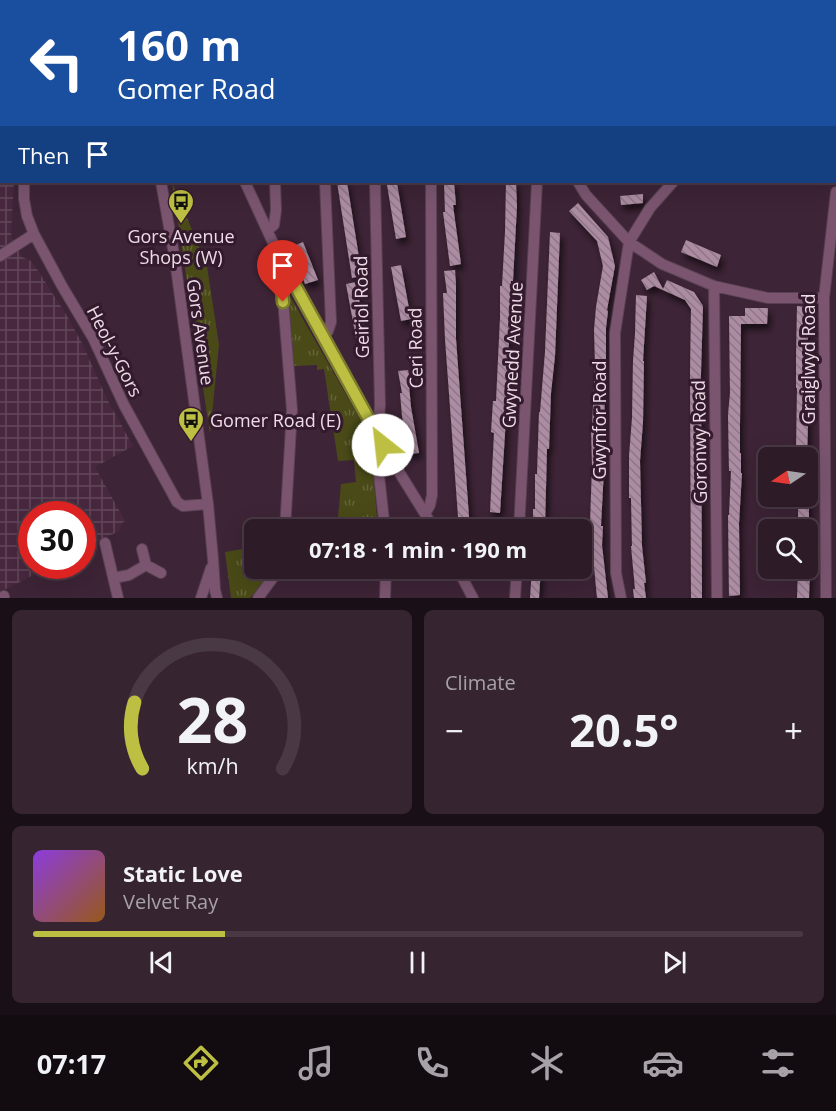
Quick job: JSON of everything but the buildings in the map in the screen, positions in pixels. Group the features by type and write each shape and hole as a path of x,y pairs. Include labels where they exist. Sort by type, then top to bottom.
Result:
{"street":[{"name":"Heol-y-Gors","path":"24,183 27,216 34,234 93,338 124,405 177,502 183,506 208,504"},
{"name":"Gors Avenue","path":"161,183 175,260 208,504 217,598"},
{"path":"245,183 280,258 391,459 430,519"},
{"path":"268,230 274,225 275,183"},
{"path":"323,336 328,331 331,322 324,183"},
{"name":"Geiriol Road","path":"375,183 380,405 376,431"},
{"name":"Ceri Road","path":"426,512 432,495 431,183"},
{"name":"Gwynedd Avenue","path":"520,519 537,183"},
{"path":"579,183 586,195 629,242 662,264 714,286 768,298 824,298"},
{"path":"629,242 650,208 672,183"},
{"name":"Graiglwyd Road","path":"826,598 824,298 836,192"},
{"path":"0,256 34,234"},
{"name":"Gwynfor Road","path":"621,598 616,573 615,333 629,242"},
{"path":"280,258 292,410 286,519"},
{"name":"Goronwy Road","path":"714,286 717,598"},
{"path":"384,519 379,474 391,459"},
{"path":"105,544 118,598"},
{"path":"142,549 146,565 161,573"},
{"name":"Gors Avenue","path":"201,598 213,559"},
{"path":"114,578 129,575 146,565"},
{"path":"258,598 271,579"},
{"path":"384,598 386,579"},
{"path":"463,579 473,598"},
{"path":"515,598 516,579"}],"shaded area":[{"path":"0,183 14,183 12,238 22,257 31,261 35,266 67,316 83,345 108,401 133,446 95,467 125,521 119,531 96,542 96,501 18,501 18,579 26,579 0,592"}],"green space":[{"path":"172,183 207,266 219,345 210,434"},
{"path":"288,293 364,426 374,483 377,519 338,519 341,484 356,482 354,460 338,461 324,369 317,370 317,365 294,366"},
{"path":"244,549 244,579 267,579 250,598 231,598 225,552"}],"place":[{"name":"Gors Avenue Shops (W)","path":"181,225"},
{"name":"Gomer Road (E)","path":"191,443"}],"route":[{"path":"283,302 280,258 383,445"}]}
